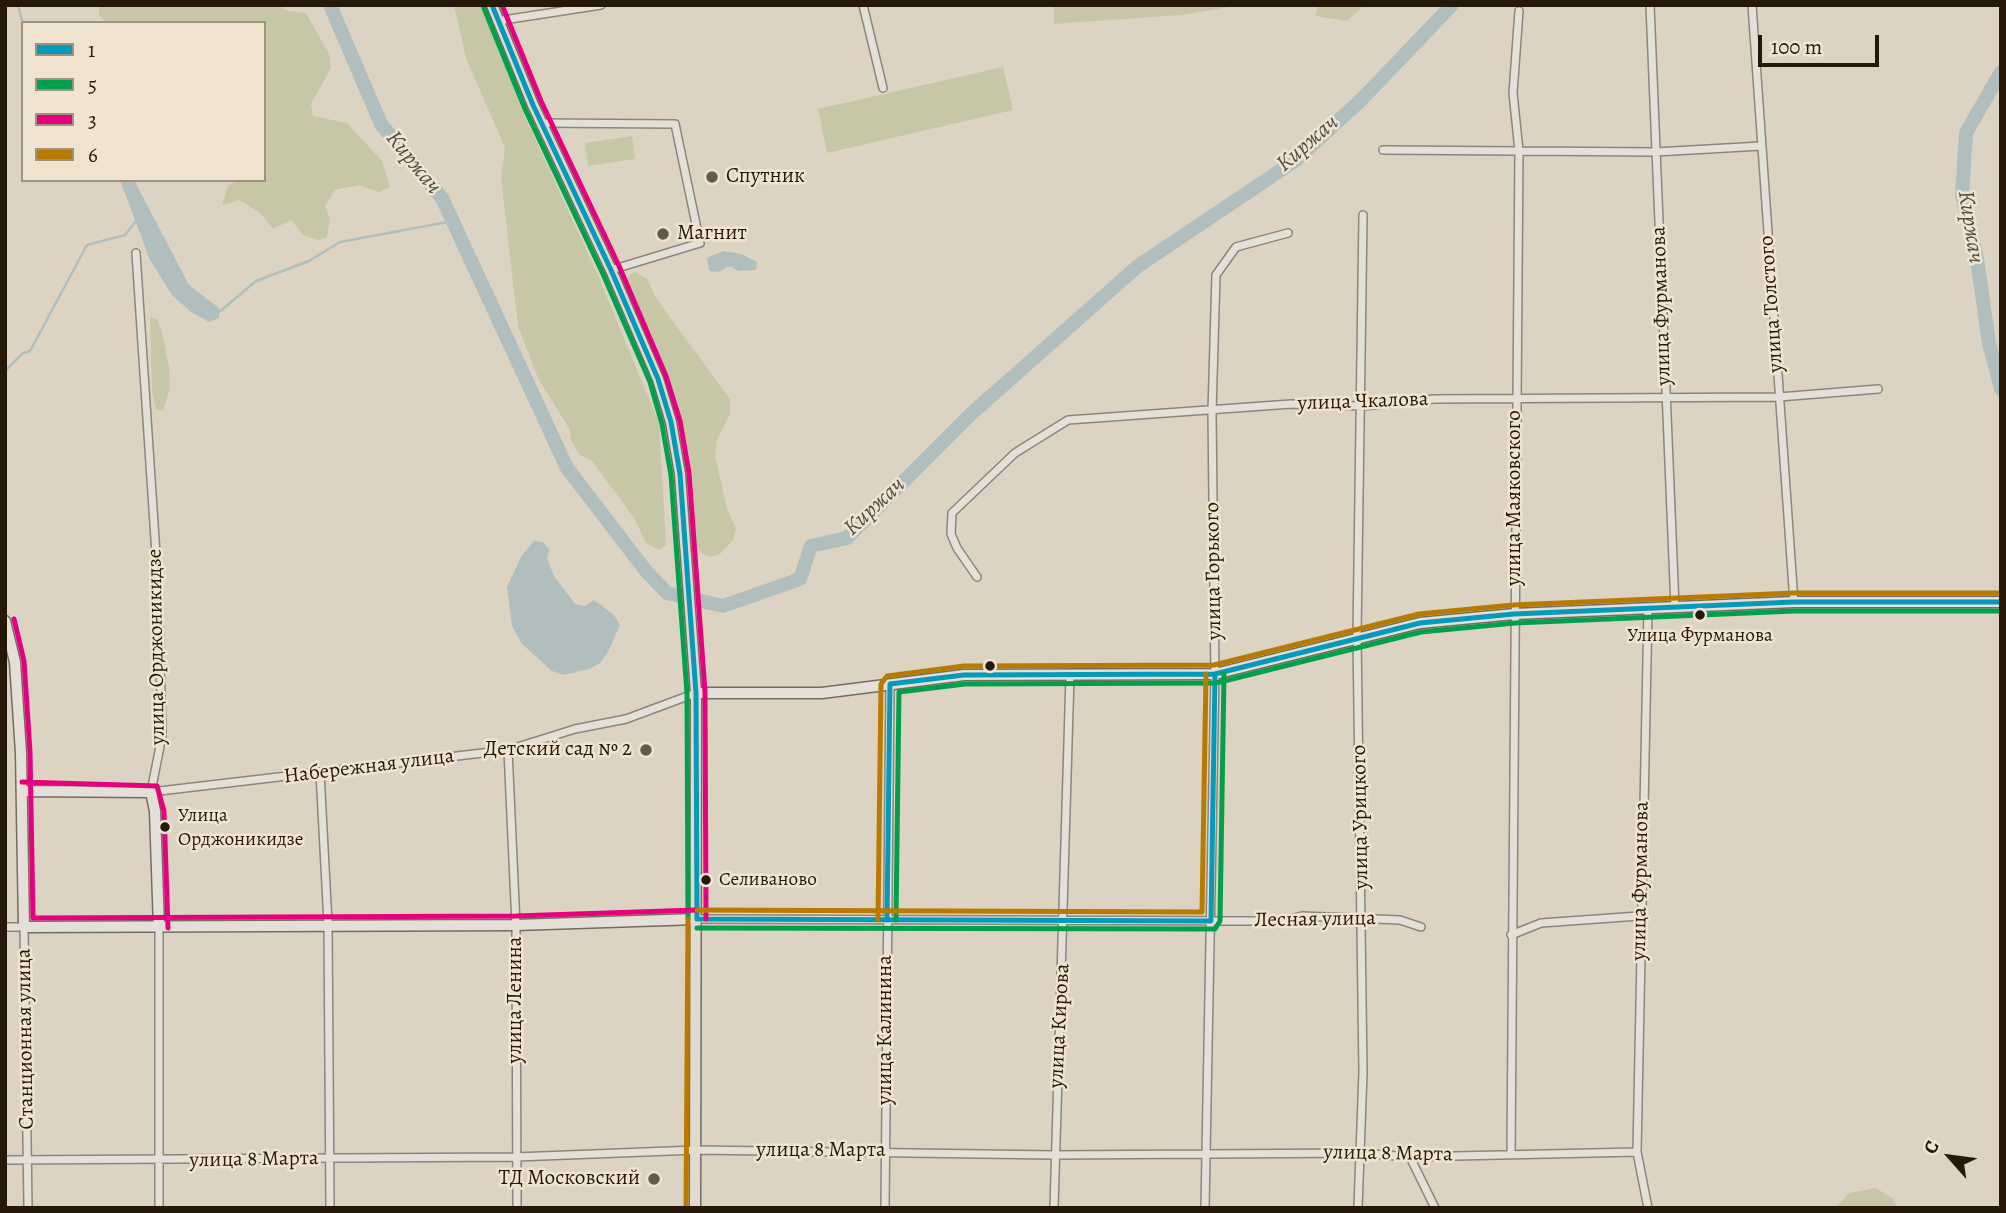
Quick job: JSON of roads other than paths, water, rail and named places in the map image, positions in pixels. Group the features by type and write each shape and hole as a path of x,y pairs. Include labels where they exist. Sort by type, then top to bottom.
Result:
{"main road":[{"path":"492,5 658,380 671,422 680,474 696,693 695,1208"}],"street":[{"path":"497,21 601,5"},
{"path":"863,5 883,88"},
{"name":"улица Фурманова","path":"1650,5 1675,607"},
{"name":"улица Толстого","path":"1752,5 1794,602"},
{"name":"улица Маяковского","path":"1511,1153 1519,151 1513,93 1519,11"},
{"path":"542,123 674,124 700,243 611,270"},
{"path":"1383,150 1656,152 1761,146"},
{"name":"улица Урицкого","path":"1358,1208 1363,1072 1363,917 1357,636 1363,406 1360,321 1363,215"},
{"name":"улица Горького","path":"1205,1208 1215,674 1212,412 1216,275 1236,247 1288,233"},
{"name":"улица Орджоникидзе","path":"136,253 158,584 162,736 151,792 155,811 159,928 159,1208"},
{"name":"улица Чкалова","path":"977,576 957,548 951,534 952,513 1015,453 1068,420 1132,414 1212,412 1291,404 1363,406 1434,399 1779,397 1878,389"},
{"name":"Набережная улица","path":"23,791 151,792 508,750 575,729 626,719 696,693 822,693 964,675 1215,674 1357,636 1420,623 1514,614 1794,602 2001,602"},
{"name":"улица Фурманова","path":"1648,610 1639,916 1636,1152 1648,1208"},
{"name":"Станционная улица","path":"5,621 15,662 23,791 28,1208"},
{"name":"улица Кирова","path":"1055,1208 1054,1155 1065,920 1070,676"},
{"name":"улица Калинина","path":"885,1208 890,684"},
{"name":"улица Ленина","path":"508,750 516,925 517,1208"},
{"path":"320,773 328,926 330,1208"},
{"path":"1511,935 1541,922 1639,916"},
{"name":"Лесная улица","path":"24,927 516,925 697,919 1211,921 1363,917 1400,920 1421,927"},
{"path":"5,927 24,927"},
{"name":"улица 8 Марта","path":"5,1160 516,1157 696,1150 1054,1155 1359,1153 1410,1157 1636,1152"},
{"path":"1410,1157 1436,1208"}],"waterway":[{"path":"18,5 22,21"},
{"name":"Киржач","path":"330,5 381,124 442,198 567,468 646,571 667,593 723,606 800,579 811,546 847,538 972,413 1138,266 1296,160 1362,99 1452,5"},
{"name":"Киржач","path":"2001,72 1966,133 1962,195 1977,259 1989,343 2001,389"},
{"path":"5,371 23,353 30,351 87,245 125,235 136,221 138,223"},
{"path":"218,313 256,281 309,261 340,242 453,221"}],"place":[{"name":"Спутник","path":"712,177"},
{"name":"Магнит","path":"663,234"},
{"name":"Улица Фурманова","path":"1700,615"},
{"name":"Детский сад № 2","path":"646,750"},
{"name":"Улица Орджоникидзе","path":"165,827"},
{"name":"Селиваново","path":"706,880"},
{"name":"ТД Московский","path":"654,1179"}]}
